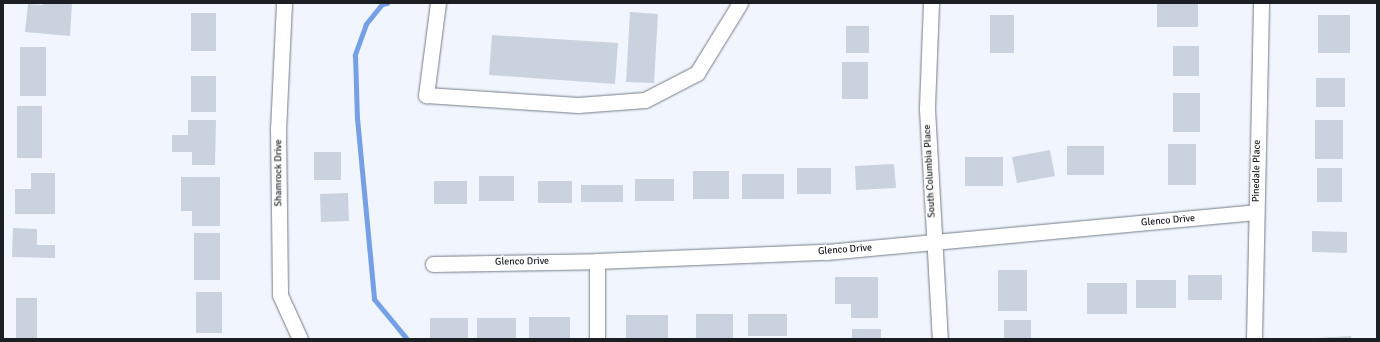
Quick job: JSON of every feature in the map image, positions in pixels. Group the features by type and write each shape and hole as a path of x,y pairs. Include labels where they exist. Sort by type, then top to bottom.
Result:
{"street":[{"name":"Shamrock Drive","path":"284,3 278,128 280,295 300,339"},
{"path":"438,3 426,95 578,105 644,100 697,73 740,3"},
{"name":"South Columbia Place","path":"931,3 927,109 933,243 940,339"},
{"name":"Pinedale Place","path":"1254,339 1261,3"},
{"name":"Glenco Drive","path":"433,264 597,261 826,252 1256,212"},
{"path":"597,261 597,339"}],"building":[{"path":"43,3 72,3 70,36 25,32 28,4 43,5"},
{"path":"1157,3 1198,3 1198,27 1157,27"},
{"path":"630,12 658,14 654,83 626,82"},
{"path":"191,13 216,13 216,51 191,51"},
{"path":"990,15 1014,15 1014,53 990,53"},
{"path":"1318,15 1350,15 1350,53 1318,53"},
{"path":"846,26 869,26 869,53 846,53"},
{"path":"492,35 618,43 615,84 489,75"},
{"path":"1173,46 1199,46 1199,76 1173,76"},
{"path":"20,47 46,47 46,96 20,96"},
{"path":"842,62 868,62 868,99 842,99"},
{"path":"191,76 216,76 216,112 191,112"},
{"path":"1316,78 1345,78 1345,107 1316,107"},
{"path":"1173,93 1200,93 1200,132 1173,132"},
{"path":"17,106 42,106 42,158 17,158"},
{"path":"188,120 216,120 215,165 192,165 192,152 172,152 172,135 188,135"},
{"path":"1315,120 1343,120 1343,159 1315,159"},
{"path":"1168,144 1196,144 1196,185 1168,185"},
{"path":"1067,146 1104,146 1104,175 1067,175"},
{"path":"1050,150 1055,176 1017,183 1012,157"},
{"path":"314,152 341,152 341,180 314,180"},
{"path":"965,157 1003,157 1003,186 965,186"},
{"path":"894,164 896,188 856,190 855,166"},
{"path":"797,168 831,168 831,194 797,194"},
{"path":"1317,168 1342,168 1342,202 1317,202"},
{"path":"693,171 729,171 729,199 693,199"},
{"path":"31,173 55,173 55,214 15,214 15,189 31,189"},
{"path":"742,174 784,174 784,199 742,199"},
{"path":"479,176 514,176 514,201 479,201"},
{"path":"181,177 220,177 220,226 192,226 192,211 181,211"},
{"path":"635,179 674,179 674,201 635,201"},
{"path":"434,181 467,181 467,204 434,204"},
{"path":"538,181 572,181 572,203 538,203"},
{"path":"581,185 623,185 623,202 581,202"},
{"path":"348,193 349,221 321,222 320,194"},
{"path":"13,228 37,229 37,245 55,245 55,258 12,257"},
{"path":"1312,231 1347,232 1347,253 1312,252"},
{"path":"194,233 220,233 220,280 194,280"},
{"path":"998,270 1027,270 1027,311 998,311"},
{"path":"1188,275 1222,275 1222,300 1188,300"},
{"path":"835,277 878,277 878,318 851,318 851,304 835,304"},
{"path":"1136,280 1176,280 1176,308 1136,308"},
{"path":"1087,283 1127,283 1127,314 1087,314"},
{"path":"196,292 222,292 222,333 196,333"},
{"path":"16,298 37,298 37,338 16,338"},
{"path":"696,314 733,314 733,339 696,339"},
{"path":"748,314 787,314 787,336 748,336"},
{"path":"626,315 668,315 668,338 626,338"},
{"path":"529,317 570,317 570,339 529,339"},
{"path":"430,318 468,318 468,339 430,339"},
{"path":"477,318 516,318 516,339 477,339"},
{"path":"1004,320 1031,320 1031,339 1004,339"},
{"path":"852,329 881,329 881,339 852,339"},
{"path":"1351,336 1351,339 1314,339 1314,338"}],"waterway":[{"path":"387,3 382,4 366,24 355,55 357,118 374,299 407,339"}]}
